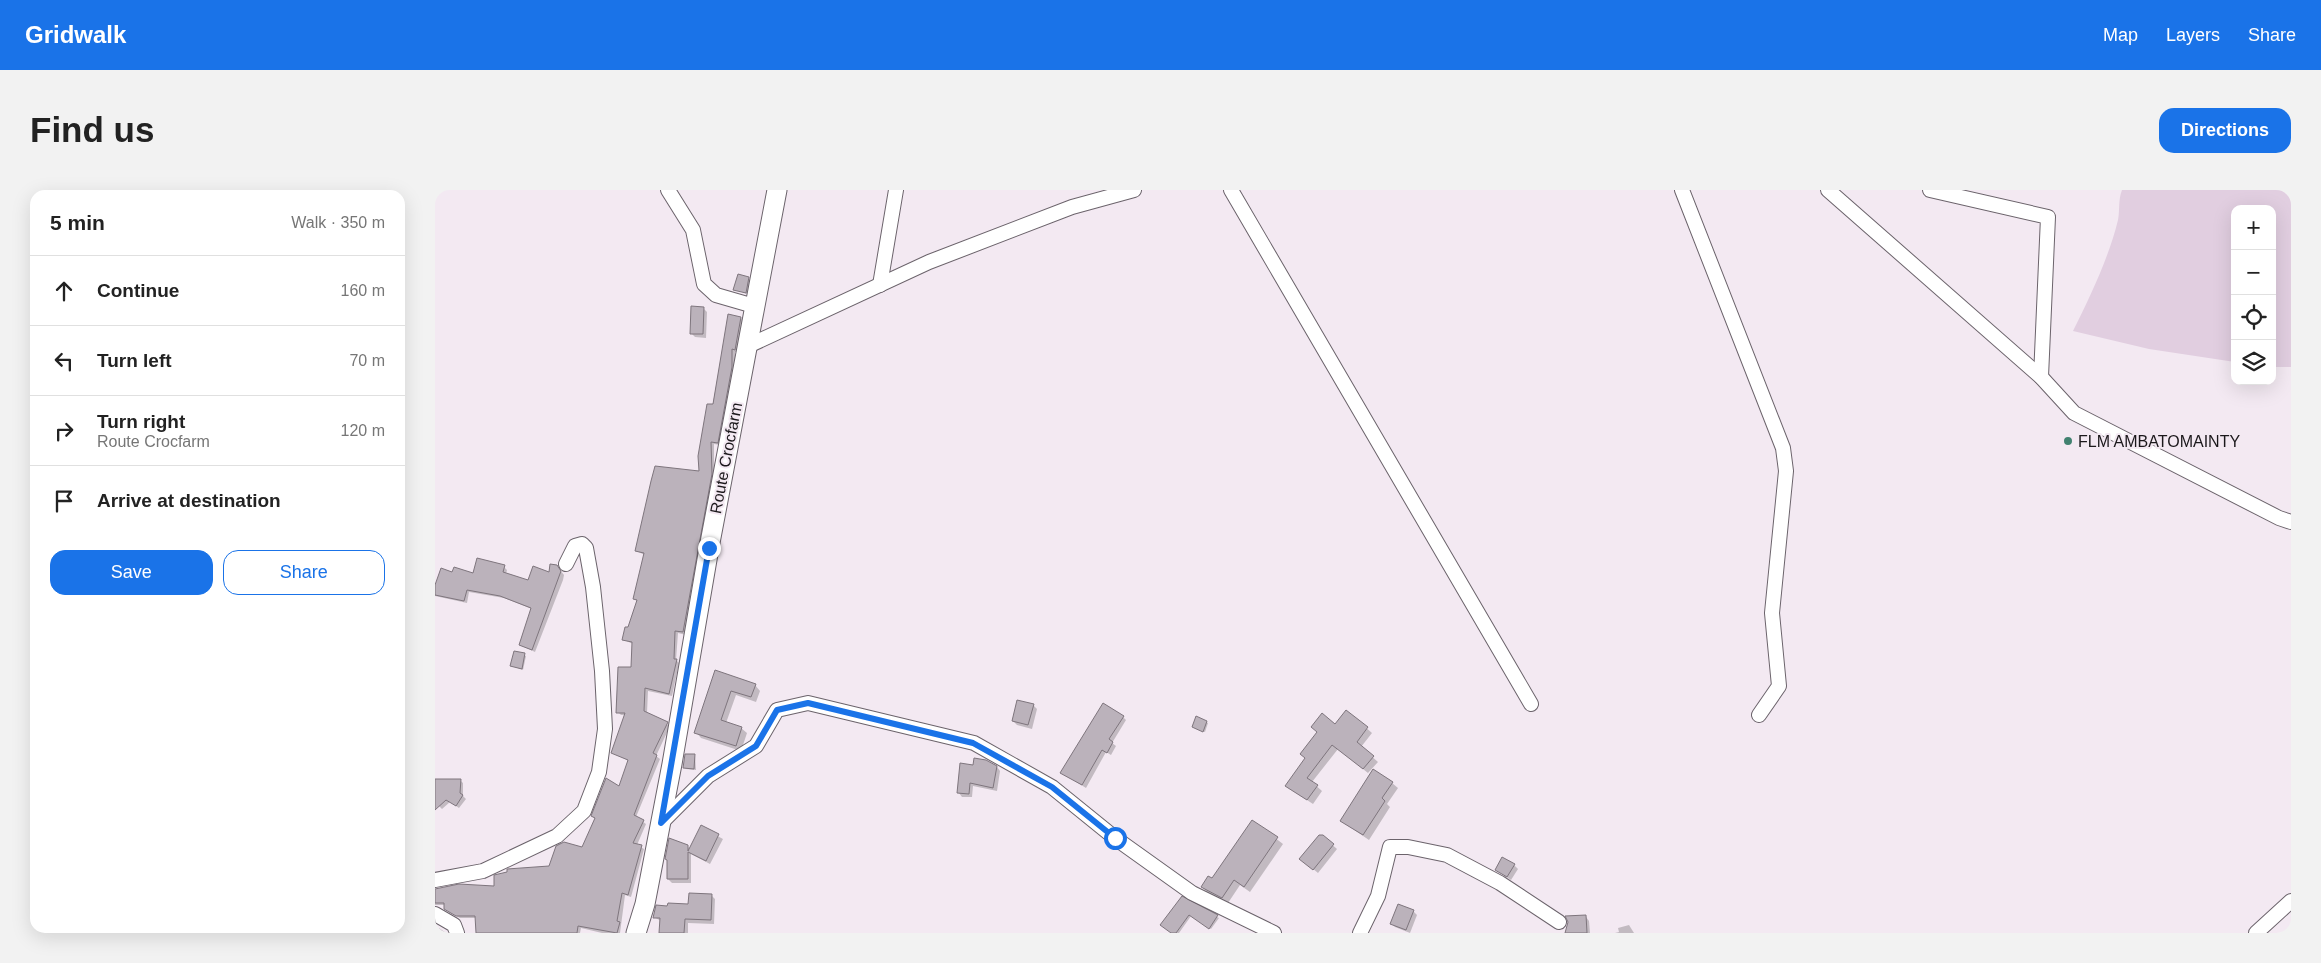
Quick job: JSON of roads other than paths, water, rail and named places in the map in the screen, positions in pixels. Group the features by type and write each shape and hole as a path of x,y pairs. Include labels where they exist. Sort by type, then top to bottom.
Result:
{"street":[{"path":"668,190 693,230 703,284 716,295 754,306"},
{"name":"Route Crocfarm","path":"636,933 645,904 661,823 709,548 777,190"},
{"path":"880,285 896,190"},
{"path":"748,346 929,262 1072,207 1134,190"},
{"path":"1231,190 1531,704"},
{"path":"1683,190 1783,448 1786,471 1772,613 1779,686 1759,716"},
{"path":"1829,190 2041,377 2074,413 2279,518 2291,522"},
{"path":"1930,190 2048,217 2041,377"},
{"path":"435,880 483,871 557,836 584,811 599,772 605,729 602,671 593,587 586,548 582,544 575,546 566,564"},
{"path":"661,823 708,776 756,746 777,710 808,703 973,743 1052,787 1115,838 1192,893 1274,933"},
{"path":"1360,933 1378,896 1390,847 1408,847 1447,855 1500,883 1559,922"},
{"path":"2256,933 2291,901"},
{"path":"435,914 454,925 457,933"}],"place":[{"name":"FLM AMBATOMAINTY","path":"2068,441"}]}
